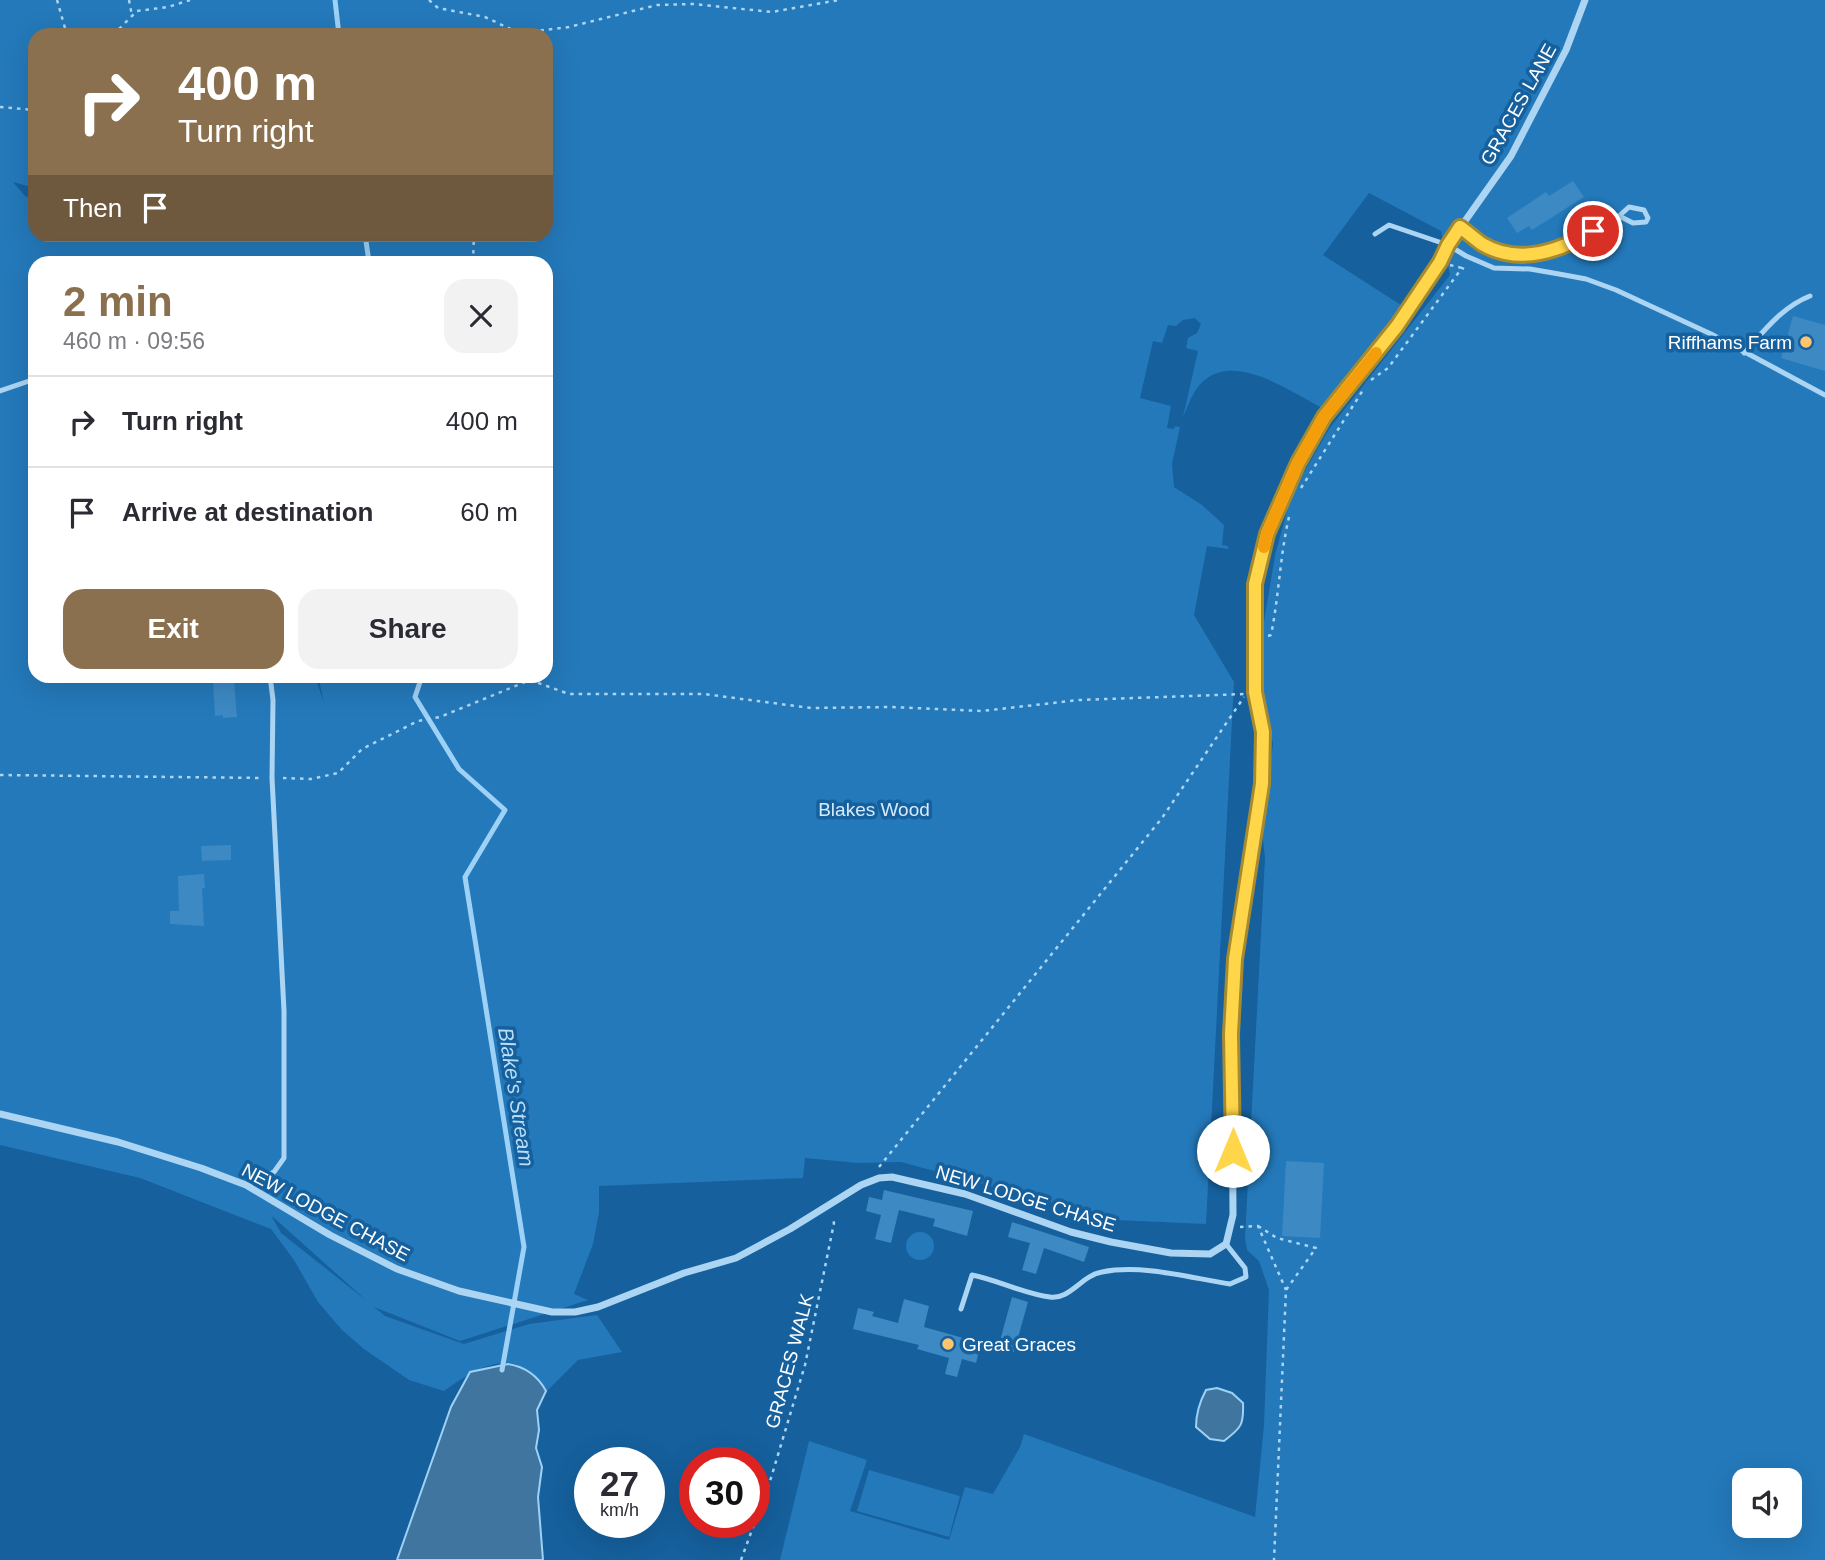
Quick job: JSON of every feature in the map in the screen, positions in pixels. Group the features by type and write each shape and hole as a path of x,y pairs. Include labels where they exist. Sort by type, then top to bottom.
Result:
{"street":[{"name":"GRACES LANE","path":"1226,1244 1231,1228 1231,1034 1235,959 1262,784 1263,732 1255,692 1255,584 1267,534 1298,463 1324,417 1397,326 1460,227 1511,156 1566,50 1585,0"},
{"name":"NEW LODGE CHASE","path":"0,1114 118,1142 246,1185 330,1235 397,1269 459,1291 552,1312 576,1312 598,1307 684,1273 736,1258 871,1180 892,1177 965,1194 1071,1232 1111,1242 1171,1253 1210,1254 1226,1244"}],"lane":[{"path":"1460,227 1483,244 1499,251 1525,256 1557,250 1619,215 1629,206 1644,210 1648,218 1646,222 1633,223 1619,215"},
{"path":"1374,234 1390,225 1448,245 1466,257 1494,268 1530,269 1586,279 1667,312 1825,395"},
{"path":"1744,353 1780,314 1797,301 1810,296"},
{"path":"0,391 28,381"},
{"path":"246,1185 274,1172 284,1158 284,1011 272,778 271,683"},
{"path":"961,1309 972,1275 1049,1297 1063,1296 1086,1278 1105,1271 1157,1272 1230,1284 1239,1282 1246,1277 1245,1268 1226,1244"}],"path":[{"path":"57,0 65,28"},
{"path":"129,0 132,16"},
{"path":"120,28 137,11 168,7 190,0"},
{"path":"429,0 438,8 485,17 506,28"},
{"path":"553,29 657,5 694,4 772,12 839,0"},
{"path":"0,107 28,109"},
{"path":"1298,493 1368,381 1388,368 1462,268 1473,269"},
{"path":"1256,643 1270,635 1289,516"},
{"path":"0,775 311,779 338,773 362,749 418,721 440,717 518,683"},
{"path":"542,683 569,694 704,694 811,708 891,707 982,711 1079,700 1245,694 1162,818 882,1163"},
{"name":"GRACES WALK","path":"741,1560 771,1478 806,1365 834,1223 827,1206"},
{"path":"1258,1226 1286,1290 1274,1560"},
{"path":"1231,1228 1258,1226 1277,1238 1316,1248 1286,1290"}],"green space":[{"name":"Blakes Wood","path":"0,0 1825,0 1825,1560 780,1560 809,1441 867,1460 850,1511 949,1540 965,1487 993,1494 1020,1447 1024,1434 1255,1517 1264,1425 1269,1290 1259,1261 1247,1250 1245,1238 1265,858 1262,831 1273,744 1263,695 1263,628 1275,555 1292,493 1329,429 1450,275 1441,231 1369,193 1323,255 1401,305 1355,371 1324,409 1266,379 1234,371 1219,372 1202,382 1192,396 1183,417 1198,351 1186,348 1188,338 1197,333 1201,324 1195,318 1183,320 1176,326 1168,325 1162,343 1153,341 1140,398 1171,406 1167,428 1180,427 1172,464 1174,487 1202,505 1224,525 1222,545 1228,546 1228,549 1207,546 1194,615 1234,682 1206,1224 1115,1220 901,1162 858,1163 805,1158 803,1178 599,1186 599,1212 593,1244 574,1294 588,1300 460,1341 374,1307 385,1316 464,1344 529,1324 597,1315 622,1352 578,1360 546,1392 525,1370 508,1363 498,1363 478,1370 444,1391 409,1380 342,1330 318,1302 294,1260 271,1229 140,1178 0,1145","holes":["273,1217 367,1301 281,1233"]},
{"path":"920,1232 930,1236 934,1246 930,1256 920,1260 910,1256 906,1246 910,1236"},
{"path":"869,1470 960,1496 949,1537 857,1511"}],"shaded area":[{"path":"508,1364 531,1373 546,1391 537,1410 539,1430 536,1448 542,1467 538,1497 543,1560 397,1560 451,1407 470,1372"},
{"path":"1217,1388 1232,1393 1243,1403 1240,1425 1224,1441 1210,1439 1196,1427 1201,1399 1206,1390"}],"building":[{"path":"1573,181 1584,197 1532,230 1529,226 1517,233 1507,218 1546,192 1549,196"},
{"name":"Riffhams Farm","path":"1793,316 1825,325 1825,371 1781,358"},
{"path":"213,683 234,683 237,717 215,716"},
{"path":"231,845 231,860 202,861 201,846"},
{"path":"204,874 204,926 170,924 170,911 179,911 178,876"},
{"path":"1286,1161 1324,1163 1320,1238 1282,1236"},
{"path":"884,1190 973,1211 967,1236 933,1226 935,1219 899,1210 891,1243 875,1239 881,1215 866,1211 869,1197 882,1200"},
{"path":"1012,1222 1089,1247 1084,1262 1044,1248 1036,1274 1022,1270 1030,1243 1008,1237"},
{"path":"1012,1297 1028,1302 1014,1352 998,1348"},
{"path":"904,1299 929,1306 924,1327 981,1343 976,1363 962,1359 957,1377 945,1374 949,1358 917,1349 919,1345 853,1329 858,1308 874,1312 872,1316 898,1323"}],"waterway":[{"name":"Blake's Stream","path":"335,0 338,28"},
{"name":"Blake's Stream","path":"366,242 368,256"},
{"name":"Blake's Stream","path":"420,683 415,697 459,769 505,810 465,877 524,1247 502,1370"}],"slow traffic":[{"path":"1264,547 1298,463 1324,417 1376,353"}],"place":[{"name":"Riffhams Farm","path":"1806,342"},
{"name":"Great Graces","path":"948,1344"}],"route":[{"path":"1233,1151 1231,1034 1235,959 1262,784 1263,732 1255,692 1255,584 1267,534 1298,463 1324,417 1397,326 1460,227 1483,244 1499,251 1525,256 1557,250 1593,231"}]}
